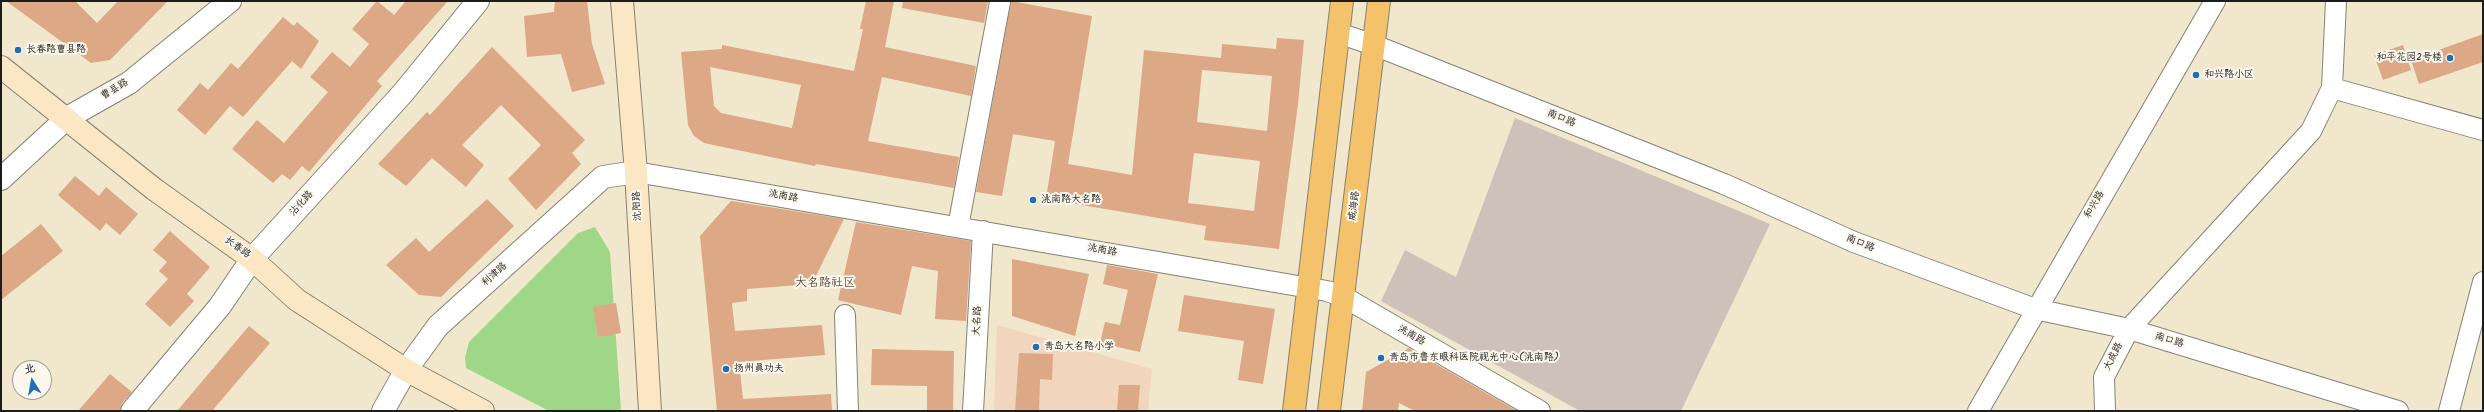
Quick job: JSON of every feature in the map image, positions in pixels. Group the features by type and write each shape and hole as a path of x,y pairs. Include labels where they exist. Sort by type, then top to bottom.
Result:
{"main road":[{"name":"沈阳路","path":"622,1 636,172 650,411"},
{"path":"1294,411 1307,286 1342,1"},
{"name":"威海路","path":"1329,411 1344,298 1379,1"},
{"name":"长春路","path":"1,67 67,118 154,189 252,259 297,300 406,370 483,411"}],"street":[{"name":"曹县路","path":"1,179 67,118 129,83 230,1"},
{"name":"沾化路","path":"132,411 220,306 252,259 403,92 478,1"},
{"name":"和兴路","path":"1978,411 2035,309 2215,1"},
{"path":"2336,1 2332,88 2483,130"},
{"path":"958,227 1000,2"},
{"name":"南口路","path":"1338,33 1374,45 1724,184 1854,242 2035,309 2129,329 2398,411"},
{"name":"大成路","path":"2105,411 2104,378 2129,329 2310,131 2332,88"},
{"name":"洮南路","path":"636,172 1307,286 1344,298 1540,411"},
{"name":"利津路","path":"383,411 406,370 438,326 603,178 636,172"},
{"name":"大名路","path":"973,411 983,231"},
{"path":"2449,411 2483,282"},
{"path":"845,315 848,411"}],"shaded area":[{"path":"1515,118 1770,224 1681,411 1580,411 1381,301 1405,250 1456,277"},
{"name":"青岛大名路小学","path":"997,325 1152,369 1148,411 994,411"}],"green space":[{"path":"595,227 610,252 621,411 549,411 466,368 465,358 469,342 578,233"}],"building":[{"path":"6,1 75,1 97,23 118,1 168,1 110,60 91,63"},
{"path":"377,1 394,15 406,1 448,1 377,81 382,86 309,172 302,166 290,180 282,174 273,183 232,149 257,120 284,143 328,92 310,77 332,52 350,67 369,44 352,29"},
{"path":"555,1 587,1 592,44 605,84 572,92 561,54 527,57 524,16 554,12"},
{"path":"866,1 894,1 885,47 976,66 971,96 882,77 868,141 959,157 954,188 785,160 704,143 694,136 688,125 681,52 722,49 722,45 854,71 863,29 860,29","holes":["710,67 801,85 792,128 721,113 714,106"]},
{"path":"903,1 988,1 984,23 902,8"},
{"path":"1011,1 1092,16 1068,164 1132,175 1144,50 1221,58 1222,44 1276,49 1277,38 1304,40 1298,104 1279,249 1204,240 1206,226 1046,199 1055,141 1013,134 1002,196 976,192","holes":["1202,70 1272,76 1267,131 1197,122","1194,153 1260,161 1254,211 1188,203"]},
{"path":"283,17 294,26 297,22 319,41 301,69 292,61 243,117 230,106 205,135 177,110 200,83 208,90 231,63 238,69"},
{"name":"和平花园2号楼","path":"2483,34 2483,62 2419,84 2411,60"},
{"path":"2403,45 2411,70 2383,80 2374,55"},
{"path":"492,47 585,140 572,153 581,164 536,210 508,179 541,145 501,105 462,145 484,165 466,187 432,158 406,186 378,164 427,112 430,115"},
{"path":"75,176 99,196 106,187 138,214 120,235 106,223 100,231 58,195"},
{"path":"487,199 514,226 441,297 419,295 386,265 416,238 429,252"},
{"path":"731,201 844,219 812,284 747,289 747,301 732,303 735,331 822,325 825,355 739,362 743,399 831,394 832,411 717,411 700,236"},
{"path":"856,222 971,241 966,321 935,319 938,271 912,266 901,315 838,300"},
{"path":"41,224 63,251 1,300 1,256"},
{"path":"170,231 210,267 187,294 194,301 170,327 145,304 168,279 159,271 167,262 153,250"},
{"path":"1012,259 1089,274 1075,336 1012,316"},
{"path":"1107,265 1158,274 1140,352 1100,343 1105,322 1120,325 1128,290 1103,284"},
{"path":"1184,295 1275,309 1263,384 1238,380 1244,341 1178,331"},
{"path":"616,303 621,333 598,337 593,307"},
{"path":"249,326 270,343 212,411 177,411"},
{"path":"1409,348 1517,411 1415,411 1399,403 1398,411 1362,411 1366,372"},
{"path":"872,349 954,351 953,411 927,411 927,386 871,385"},
{"path":"1019,353 1053,354 1052,380 1040,379 1039,411 1015,411"},
{"path":"110,374 132,392 122,403 120,411 78,411"},
{"path":"1119,385 1140,385 1138,411 1117,411"}],"place":[{"name":"长春路曹县路","path":"18,50"},
{"name":"和平花园2号楼","path":"2450,58"},
{"name":"和兴路小区","path":"2196,75"},
{"name":"洮南路大名路","path":"1033,200"},
{"name":"青岛大名路小学","path":"1036,347"},
{"name":"青岛市鲁东眼科医院视光中心(洮南路)","path":"1381,358"},
{"name":"扬州真功夫","path":"726,369"}],"district":[{"name":"大名路社区","path":"825,284"}]}
